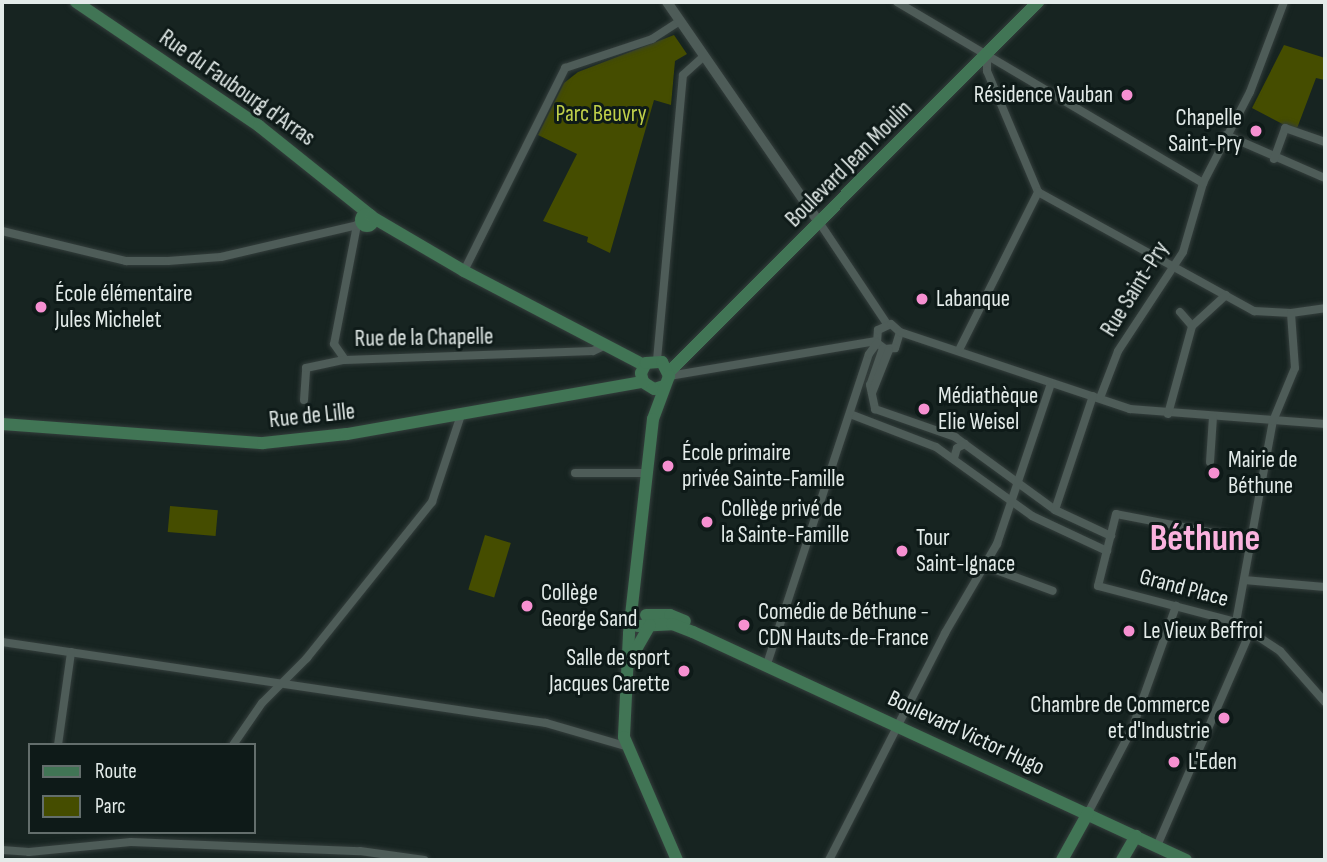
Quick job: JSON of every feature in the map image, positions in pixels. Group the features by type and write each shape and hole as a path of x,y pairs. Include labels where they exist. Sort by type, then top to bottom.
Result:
{"main road":[{"name":"Rue du Faubourg d'Arras","path":"76,2 248,119 366,221 392,230 654,373"},
{"name":"Boulevard Jean Moulin","path":"654,373 687,355 987,57 1038,2"},
{"name":"Rue de Lille","path":"2,424 262,443 461,415 623,386 654,373"},
{"path":"629,666 640,620 636,594 656,407 654,373"},
{"path":"640,620 629,666 625,746 677,860"},
{"name":"Boulevard Victor Hugo","path":"640,620 672,624 761,662 1088,813 1136,836 1161,852 1186,860"},
{"path":"1062,860 1088,813"},
{"path":"1122,860 1136,836"}],"street":[{"path":"667,2 887,324 900,331 1051,384 1130,409 1325,424"},
{"path":"897,2 1203,183"},
{"name":"Rue Saint-Pry","path":"1055,510 1097,397 1118,351 1174,267 1190,233 1203,183 1250,92 1282,3"},
{"path":"464,271 565,68 652,39 680,21"},
{"path":"704,56 684,75 654,373 899,345 900,331"},
{"path":"987,57 987,71 1038,192 1254,311 1291,313 1325,308"},
{"path":"1274,159 1285,128 1325,142"},
{"path":"1226,135 1274,159 1325,178"},
{"path":"959,350 1038,192"},
{"path":"2,231 125,261 157,261 221,257 366,221"},
{"name":"Rue de la Chapelle","path":"366,221 344,285 334,344 345,360 593,351 606,345"},
{"path":"1168,414 1192,326 1226,295"},
{"path":"1180,312 1192,326"},
{"path":"1251,540 1273,421 1295,368 1291,313"},
{"path":"887,324 878,330 881,345 872,405 880,412 946,432 965,443 1055,510 1111,536"},
{"path":"761,662 849,414 881,345"},
{"path":"304,400 306,368 345,360"},
{"path":"829,860 985,566 1012,501 1051,384"},
{"path":"849,414 954,458 1051,528 1107,551"},
{"path":"234,743 262,703 284,681 432,502 461,415"},
{"path":"1210,462 1213,417"},
{"path":"954,458 957,448 965,443"},
{"path":"575,473 648,473"},
{"name":"Grand Place","path":"1116,513 1251,540 1236,622 1098,586 1116,513"},
{"path":"985,566 1053,591"},
{"path":"1244,580 1325,587"},
{"path":"1088,813 1118,758 1176,606"},
{"path":"1236,622 1280,651 1325,700"},
{"path":"1161,852 1251,630"},
{"path":"2,642 284,681 546,723 625,746"},
{"path":"58,743 71,652"},
{"path":"131,842 138,834"},
{"path":"2,850 29,852 131,842 424,860"}],"green space":[{"name":"Parc Beuvry","path":"674,35 687,54 675,61 671,105 654,100 610,253 587,242 588,237 543,221 577,154 538,135 564,83 578,72"},
{"path":"1284,45 1325,58 1325,80 1316,78 1296,131 1252,108"},
{"path":"170,506 218,510 216,536 168,532"},
{"path":"485,535 511,543 494,597 468,590"}],"place":[{"name":"Résidence Vauban","path":"1127,95"},
{"name":"Chapelle Saint-Pry","path":"1256,131"},
{"name":"Labanque","path":"922,299"},
{"name":"École élémentaire Jules Michelet","path":"41,307"},
{"name":"Médiathèque Elie Weisel","path":"924,409"},
{"name":"École primaire privée Sainte-Famille","path":"668,466"},
{"name":"Mairie de Béthune","path":"1214,473"},
{"name":"Collège privé de la Sainte-Famille","path":"707,522"},
{"name":"Tour Saint-Ignace","path":"902,551"},
{"name":"Collège George Sand","path":"527,606"},
{"name":"Comédie de Béthune - CDN Hauts-de-France","path":"744,625"},
{"name":"Le Vieux Beffroi","path":"1129,631"},
{"name":"Salle de sport Jacques Carette","path":"684,671"},
{"name":"Chambre de Commerce et d'Industrie","path":"1224,718"},
{"name":"L'Eden","path":"1174,762"}],"district":[{"name":"Béthune","path":"1205,539"}]}
